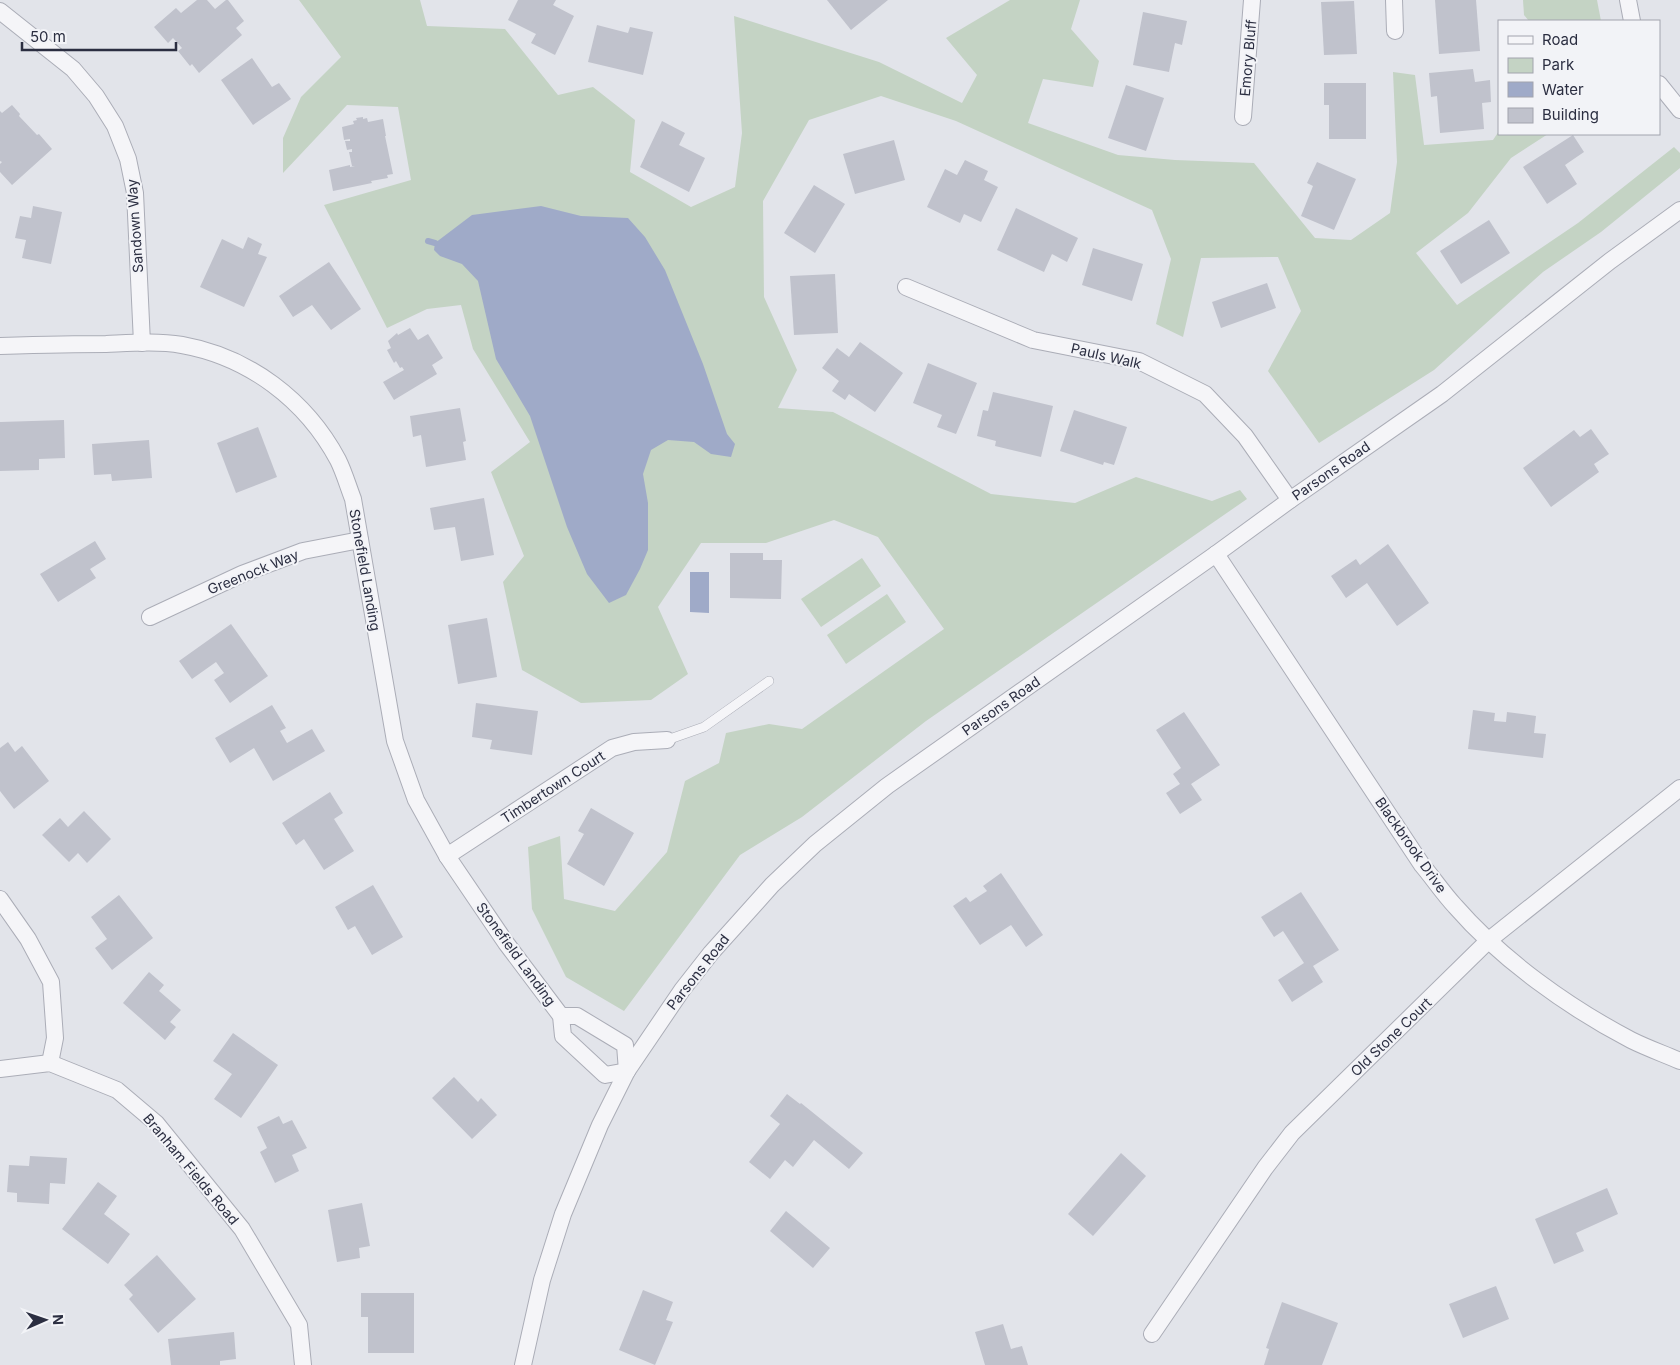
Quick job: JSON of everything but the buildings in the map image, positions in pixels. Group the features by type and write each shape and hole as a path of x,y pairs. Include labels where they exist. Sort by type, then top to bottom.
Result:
{"street":[{"name":"Emory Bluff","path":"1243,116 1252,0"},
{"path":"1394,0 1395,31"},
{"path":"1628,0 1632,20"},
{"name":"Sandown Way","path":"0,12 73,69 96,96 115,126 128,159 136,193 142,343"},
{"path":"1660,85 1680,110"},
{"name":"Parsons Road","path":"523,1365 542,1280 563,1214 600,1125 627,1071 682,990 711,953 761,896 816,844 887,786 1442,394 1610,261 1680,210"},
{"name":"Pauls Walk","path":"906,287 1033,340 1139,361 1204,394 1245,436 1290,500"},
{"name":"Stonefield Landing","path":"0,346 142,343 181,345 220,355 257,372 290,396 317,426 338,461 353,499 395,741 416,800 447,856 506,944 562,1016 563,1036 605,1075 627,1071 625,1045 578,1016 562,1016"},
{"name":"Greenock Way","path":"150,617 242,574 303,551 360,540"},
{"name":"Blackbrook Drive","path":"1216,554 1422,864 1455,907 1489,940 1542,984 1584,1014 1632,1041 1680,1061"},
{"name":"Timbertown Court","path":"447,856 612,748 634,742 667,740"},
{"name":"Old Stone Court","path":"1152,1334 1265,1168 1292,1133 1489,940 1680,788"},
{"path":"0,899 28,939 51,982 56,1038 50,1063"},
{"name":"Branham Fields Road","path":"0,1069 50,1063 117,1090 156,1123 242,1229 298,1325 304,1365"}],"lane":[{"path":"667,740 704,727 769,681"}],"green space":[{"path":"299,0 420,0 427,26 505,29 558,95 593,87 635,120 630,172 691,207 735,187 742,133 734,16 879,62 962,103 977,75 946,38 1010,0 1080,0 1071,29 1099,61 1093,87 1043,79 1028,123 1118,155 1175,160 1254,163 1315,238 1351,240 1390,213 1397,162 1393,72 1415,75 1424,145 1493,140 1498,132 1498,135 1546,135 1511,158 1468,213 1416,253 1457,305 1578,223 1674,147 1680,153 1680,168 1601,232 1543,272 1434,370 1319,443 1268,371 1301,311 1278,257 1201,258 1183,337 1156,324 1171,259 1152,210 956,121 881,96 809,120 763,201 764,297 797,370 778,408 833,412 991,494 1075,503 1136,477 1212,501 1240,490 1247,499 926,721 802,817 740,855 624,1011 566,977 532,909 528,847 560,836 564,899 615,911 667,852 685,781 719,763 726,733 769,724 802,729 944,629 878,537 834,520 766,543 701,543 658,607 688,674 651,700 581,703 522,670 503,582 524,556 491,472 530,442 473,349 461,305 427,309 387,328 324,205 411,180 398,107 347,105 283,173 283,138 301,97 341,57"},
{"path":"1523,0 1597,0 1601,20 1528,20 1524,15"},
{"path":"862,558 881,586 821,627 801,599"},
{"path":"887,594 906,622 846,664 827,635"}],"water":[{"path":"541,206 581,216 628,218 645,237 665,270 703,364 727,434 735,444 731,457 711,454 694,442 668,440 651,450 643,474 648,503 648,550 626,595 609,603 587,574 567,527 530,416 496,359 478,281 462,264 440,256 434,250 435,243 472,215"},
{"path":"690,572 709,572 709,613 690,612"}],"waterway":[{"path":"428,241 435,243"}]}
